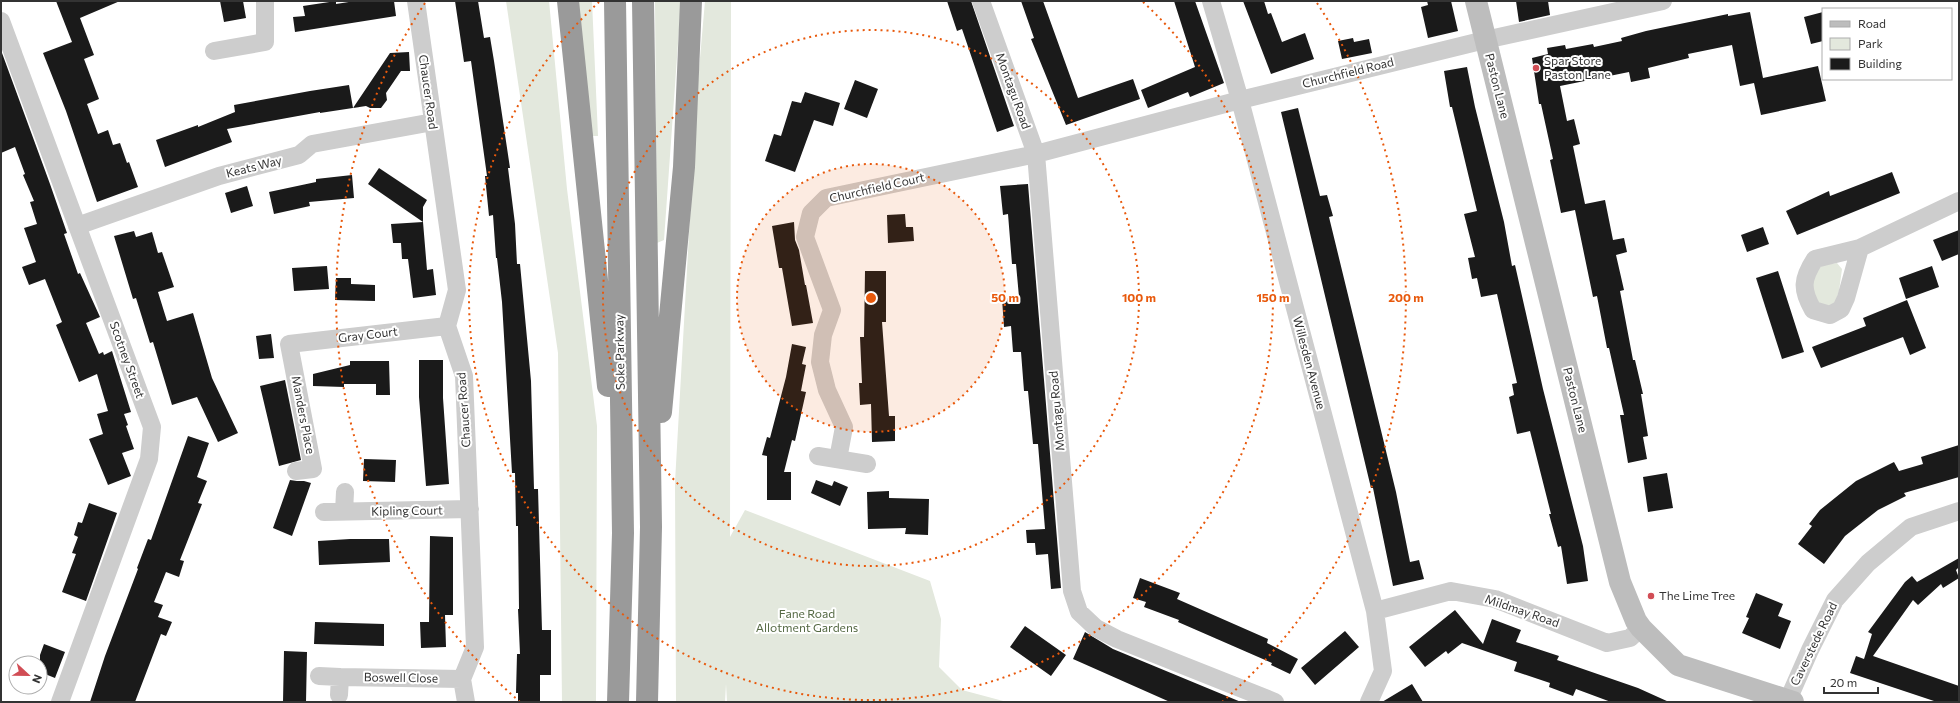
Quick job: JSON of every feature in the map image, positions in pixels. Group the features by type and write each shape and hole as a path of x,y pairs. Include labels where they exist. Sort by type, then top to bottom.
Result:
{"highway":[{"path":"568,1 623,533"},
{"name":"Soke Parkway","path":"615,1 623,533 618,702"},
{"path":"643,1 651,527 647,702"},
{"path":"651,527 684,167 691,1"}],"street":[{"path":"214,51 265,42 266,1"},
{"name":"Chaucer Road","path":"416,1 457,290 447,326 464,376 475,648 462,679"},
{"name":"Montagu Road","path":"981,1 1036,154 1072,591 1079,612 1096,628 1117,639 1275,702"},
{"name":"Willesden Avenue","path":"1211,1 1240,100 1375,612 1383,670 1369,702"},
{"name":"Paston Lane","path":"1476,1 1620,582 1636,621 1641,628 1678,665 1791,701"},
{"name":"Churchfield Road","path":"1036,154 1240,100 1485,40 1663,1"},
{"name":"Scotney Street","path":"1,21 152,427 149,459 60,702"},
{"name":"Keats Way","path":"77,226 219,176 299,155 312,144 433,122"},
{"name":"Churchfield Court","path":"838,459 844,427 827,390 820,362 823,335 832,310 805,237 811,213 826,198 1036,154"},
{"path":"1860,248 1959,201"},
{"name":"Gray Court","path":"289,344 447,326"},
{"name":"Manders Place","path":"289,344 313,468 296,471"},
{"path":"818,456 867,464"},
{"path":"344,512 345,492"},
{"name":"Kipling Court","path":"324,512 470,509"},
{"name":"Caverstede Road","path":"1791,701 1810,650 1835,600 1868,563 1911,527 1959,511"},
{"name":"Mildmay Road","path":"1375,612 1451,591 1496,599 1607,642 1630,638 1641,628"},
{"name":"Boswell Close","path":"320,676 462,679"},
{"path":"339,695 340,677"},
{"path":"462,679 466,702"}],"green space":[{"path":"506,1 549,1 567,189 597,426 596,702 562,702 558,353"},
{"path":"575,1 592,1 598,136 590,136"},
{"path":"655,1 681,1 664,240 657,243"},
{"name":"Fane Road Allotment Gardens","path":"705,1 731,1 730,537 745,510 930,581 941,619 939,667 962,690 1007,702 727,702 726,684 725,702 676,702 675,482 697,92"},
{"path":"1837,263 1842,269 1839,291 1834,306 1827,310 1814,298 1812,294 1812,285 1817,272 1822,265"}],"building":[{"path":"56,1 120,1 80,18 94,55 84,59 99,99 87,104 98,134 108,130 113,145 120,143 138,187 97,202 66,111 43,53 72,42"},
{"path":"220,1 243,1 246,18 224,22"},
{"path":"336,1 336,4 355,1 394,1 396,16 295,32 293,17 305,16 303,6"},
{"path":"455,1 478,1 484,38 490,37 510,168 508,168 515,224 517,264 520,264 531,381 534,489 538,489 542,630 551,630 551,675 540,675 540,702 518,702 518,693 516,693 517,654 520,654 518,609 518,526 516,526 515,473 512,473 502,302 496,258 493,215 489,216 485,176 487,176 471,61 464,62"},
{"path":"947,1 971,1 1014,126 997,132 962,29 957,31"},
{"path":"1021,1 1043,1 1078,98 1133,79 1140,99 1066,125 1031,39 1034,38"},
{"path":"1174,1 1195,1 1224,83 1190,97 1188,92 1148,108 1141,90 1195,67"},
{"path":"1243,1 1264,1 1268,14 1271,13 1282,42 1305,33 1314,59 1271,74"},
{"path":"1427,1 1451,1 1458,31 1428,38 1421,7 1428,5"},
{"path":"1516,1 1548,1 1550,15 1519,22"},
{"path":"1750,12 1763,78 1818,66 1826,101 1761,115 1754,83 1740,86 1732,45 1688,54 1689,58 1648,68 1650,78 1631,82 1629,72 1560,86 1567,121 1574,119 1580,144 1573,146 1585,204 1605,200 1613,240 1624,238 1627,252 1616,255 1624,290 1620,291 1633,360 1635,360 1643,394 1641,394 1648,436 1643,437 1647,459 1628,463 1620,415 1624,415 1609,348 1607,348 1597,296 1593,297 1575,210 1561,213 1550,160 1553,159 1541,104 1539,104 1532,58 1548,54 1547,48 1565,45 1566,49 1593,44 1594,47 1622,41 1621,38 1646,31 1728,14 1728,16"},
{"path":"1822,12 1822,41 1811,44 1804,17"},
{"path":"1353,38 1354,42 1369,39 1372,53 1342,59 1338,41"},
{"path":"409,52 410,71 401,71 386,93 387,100 381,108 370,108 366,106 353,108 390,53"},
{"path":"2,53 67,233 64,234 78,274 80,273 100,317 86,323 99,354 103,352 104,355 112,351 131,412 124,414 128,425 126,426 134,449 122,453 131,476 108,485 89,439 103,434 97,414 108,411 97,374 79,382 56,325 62,322 45,279 29,285 22,267 36,262 24,228 37,224 30,202 34,201 23,175 25,174 15,147 1,153"},
{"path":"1467,67 1475,107 1504,222 1512,266 1515,265 1543,389 1583,546 1588,581 1567,584 1561,546 1558,547 1549,514 1551,514 1530,431 1517,434 1509,397 1514,395 1512,384 1517,383 1497,294 1481,297 1477,278 1472,279 1468,258 1475,257 1464,214 1477,211 1452,107 1450,107 1444,71"},
{"path":"855,80 878,89 867,118 844,109"},
{"path":"349,85 353,108 320,112 227,129 232,142 165,167 156,140 198,125 198,127 235,112 234,105 310,91"},
{"path":"805,92 840,103 833,126 814,120 795,172 765,161 774,134 781,136 792,101 801,103"},
{"path":"1298,108 1320,196 1327,195 1333,216 1329,217 1396,492 1410,562 1419,560 1424,579 1393,586 1373,488 1371,488 1281,112"},
{"path":"379,168 427,200 423,207 423,222 368,184"},
{"path":"1892,172 1900,193 1797,235 1786,211 1829,191 1830,196"},
{"path":"352,175 354,198 309,202 310,206 274,214 269,192 316,182 316,179"},
{"path":"1028,184 1061,588 1051,589 1048,554 1036,555 1035,543 1027,543 1026,530 1045,529 1038,444 1033,444 1028,391 1024,391 1021,352 1013,352 1011,326 1004,327 1002,299 1019,297 1016,264 1012,264 1008,214 1003,215 1000,186"},
{"path":"247,186 253,206 231,213 225,193"},
{"path":"905,214 906,227 913,227 914,241 888,243 887,215"},
{"path":"423,222 427,270 433,269 436,295 413,298 408,259 402,259 401,243 393,243 391,224"},
{"path":"794,222 795,240 799,250 813,323 792,326 782,268 779,268 772,226"},
{"path":"1763,227 1769,244 1747,252 1741,235"},
{"path":"1959,230 1959,254 1942,261 1933,240"},
{"path":"134,231 136,237 152,232 158,253 162,252 174,287 158,292 167,321 193,313 212,378 238,433 218,442 197,397 172,405 153,342 150,343 136,298 133,299 114,236"},
{"path":"327,266 329,289 294,291 292,268"},
{"path":"1932,266 1939,287 1906,299 1899,278"},
{"path":"865,271 886,271 886,322 882,322 889,416 895,416 895,441 872,442 871,404 860,405 859,383 862,383 860,337 864,337"},
{"path":"1778,271 1804,352 1782,359 1756,278"},
{"path":"336,278 351,278 351,284 375,285 375,301 335,300"},
{"path":"1907,300 1926,348 1910,355 1903,337 1821,368 1812,347 1866,326 1863,318"},
{"path":"271,334 274,358 259,359 256,336"},
{"path":"792,344 806,347 802,364 806,365 801,391 806,392 795,441 792,440 784,472 791,472 791,500 767,500 767,456 762,455 767,437 770,438 786,377"},
{"path":"419,360 443,360 443,398 449,484 426,486 419,397"},
{"path":"350,361 389,361 390,395 376,395 376,384 344,384 344,387 313,386 313,374 350,365"},
{"path":"285,380 301,460 279,466 260,386"},
{"path":"188,436 209,443 197,477 207,481 198,503 202,504 180,560 184,561 179,577 166,572 154,602 163,605 158,617 172,622 166,636 161,634 135,702 90,702 105,656 138,569 137,568 148,539 151,540"},
{"path":"1959,445 1959,477 1904,493 1906,496 1878,510 1845,536 1824,564 1798,544 1812,526 1809,524 1820,510 1856,481 1894,462 1899,471 1923,464 1921,457"},
{"path":"364,459 396,460 395,482 363,481"},
{"path":"1667,473 1673,508 1648,512 1643,477"},
{"path":"290,480 311,483 292,536 273,528"},
{"path":"816,480 832,486 834,481 848,487 840,506 811,493"},
{"path":"889,491 889,498 929,499 928,535 905,534 906,528 868,529 867,492"},
{"path":"89,503 117,513 86,601 62,592 76,554 72,553 78,537 74,535 78,522 82,523"},
{"path":"430,536 453,537 453,615 445,615 446,647 421,648 420,622 429,622"},
{"path":"389,539 390,562 319,565 318,541"},
{"path":"1959,558 1959,567 1956,570 1959,578 1943,588 1941,584 1918,605 1913,600 1873,656 1959,686 1959,702 1937,702 1850,673 1856,656 1864,659 1872,634 1868,632 1905,582 1912,576 1917,582"},
{"path":"1140,578 1180,593 1177,599 1268,639 1267,643 1298,659 1290,674 1271,665 1272,663 1178,622 1179,620 1144,607 1146,602 1133,598"},
{"path":"1756,593 1783,604 1778,616 1791,621 1780,649 1742,633 1749,618 1746,617"},
{"path":"1455,610 1483,644 1492,619 1521,630 1516,642 1559,656 1557,660 1638,688 1669,702 1611,702 1576,689 1573,696 1549,687 1550,683 1514,671 1517,662 1462,643 1448,654 1446,651 1425,667 1409,647"},
{"path":"315,622 384,624 384,646 314,644"},
{"path":"1025,626 1066,655 1051,676 1010,647"},
{"path":"1345,631 1359,647 1315,685 1301,668"},
{"path":"1085,632 1113,649 1241,702 1170,702 1073,659"},
{"path":"44,644 65,652 55,678 48,675 48,655 40,655"},
{"path":"284,651 307,652 306,702 283,702"},
{"path":"1412,684 1423,702 1382,702"}],"place":[{"name":"Spar Store Paston Lane","path":"1536,68"},
{"name":"The Lime Tree","path":"1651,596"}]}
